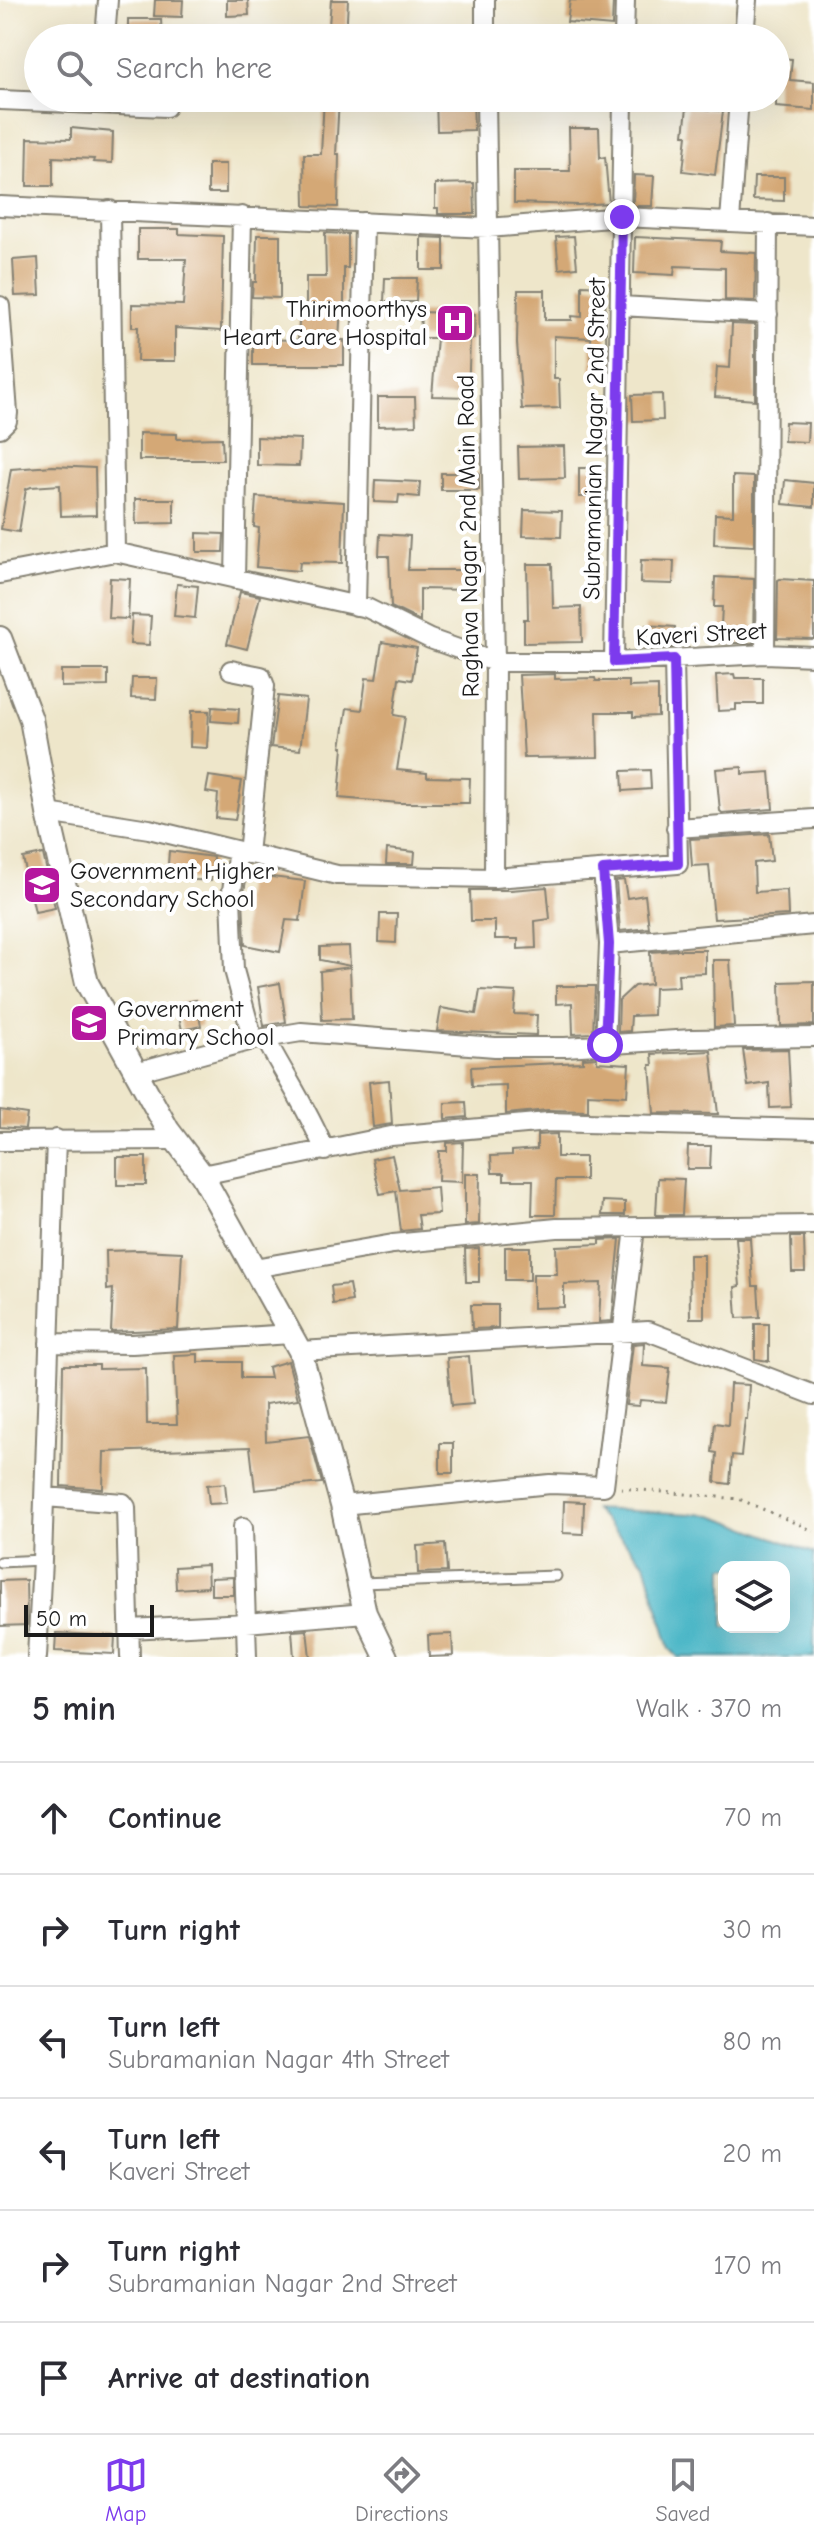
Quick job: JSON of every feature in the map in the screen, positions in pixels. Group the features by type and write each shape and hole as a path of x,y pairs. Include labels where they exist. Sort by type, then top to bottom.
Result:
{"street":[{"path":"106,24 108,0"},
{"path":"466,0 485,3 485,24"},
{"path":"624,24 625,0"},
{"path":"745,24 747,0"},
{"path":"0,100 24,101"},
{"name":"Raghava Nagar 2nd Main Road","path":"486,112 495,662 494,878"},
{"name":"Subramanian Nagar 2nd Street","path":"614,662 623,112"},
{"path":"730,221 738,112"},
{"path":"0,206 488,228 622,217 814,226"},
{"path":"0,574 115,552 110,210"},
{"path":"235,579 242,216"},
{"path":"356,606 364,222"},
{"path":"765,654 768,223"},
{"path":"0,306 8,413 7,421 0,428"},
{"path":"620,306 768,314"},
{"name":"Kaveri Street","path":"115,552 367,608 430,639 495,662 614,662 765,654 814,656"},
{"path":"0,638 31,719 48,813 87,983 168,1130 202,1175 295,1343 342,1505 365,1613 386,1657"},
{"path":"48,813 149,829 337,875 494,878 678,864 674,659"},
{"path":"231,670 261,676 265,686 243,852 231,897 234,970 259,1039 310,1117 325,1151"},
{"path":"676,828 814,819"},
{"path":"603,870 609,944 605,1045"},
{"path":"609,944 814,925"},
{"path":"136,1072 259,1039 301,1032 495,1047 814,1037"},
{"path":"202,1175 391,1136 548,1122 814,1129"},
{"path":"37,1657 56,1139"},
{"path":"0,1141 177,1140"},
{"path":"254,1268 393,1244 557,1228 814,1225"},
{"path":"342,1505 550,1484 604,1486 635,1228"},
{"path":"49,1343 295,1343 648,1331 814,1395"},
{"path":"45,1497 123,1503 126,1507 130,1657"},
{"path":"243,1527 247,1657"},
{"path":"130,1629 365,1613"}],"lane":[{"path":"0,1562 42,1560"},
{"path":"361,1583 556,1576"}],"path":[{"path":"604,1486 739,1499 814,1531"}],"water":[{"path":"594,1509 713,1515 814,1553 814,1657 678,1657 670,1649 645,1563"}],"building":[{"path":"155,0 183,0 182,17 154,16"},
{"path":"227,0 248,0 249,15 227,16"},
{"path":"331,0 348,0 347,24 329,24"},
{"path":"570,0 613,1 612,24 567,22"},
{"path":"128,19 161,19 161,24 128,24"},
{"path":"790,80 814,82 814,110 790,108"},
{"path":"323,112 338,112 338,207 305,206 304,154 321,154"},
{"path":"436,112 473,112 474,130 437,131"},
{"path":"686,112 723,112 715,175 683,171 687,135 684,135"},
{"path":"71,128 113,132 112,163 53,157 53,186 27,186 28,138 71,139"},
{"path":"569,128 599,128 600,158 605,157 609,203 514,203 514,171 570,171"},
{"path":"208,164 226,164 226,193 208,193"},
{"path":"634,175 654,176 652,206 633,206"},
{"path":"754,177 784,177 784,201 753,200"},
{"path":"474,183 475,214 438,214 435,184"},
{"path":"138,229 179,229 179,234 223,236 221,331 175,328 175,361 137,361 138,327 132,327 132,304 183,305 186,259 138,259"},
{"path":"325,233 348,234 348,268 344,268 344,304 341,304 339,340 344,340 344,365 253,365 253,339 298,340 300,305 306,306 306,277 326,277"},
{"path":"257,235 280,235 280,298 252,297 253,282 256,282"},
{"path":"574,236 577,267 559,269 556,237"},
{"path":"421,237 444,238 444,270 421,270"},
{"path":"635,237 721,241 720,251 756,253 755,301 725,300 725,268 675,266 674,275 634,273"},
{"path":"38,258 40,295 15,296 13,260"},
{"path":"385,278 417,278 416,302 384,302"},
{"path":"582,285 605,286 607,375 592,375 591,338 554,336 554,379 559,379 560,408 522,409 517,343 518,290 545,290 545,320 572,320 572,316 582,317"},
{"path":"421,312 475,314 474,339 470,339 468,397 432,396 437,338 420,338"},
{"path":"732,324 755,325 755,400 715,397 717,367 730,368"},
{"path":"662,394 663,420 633,421 632,395"},
{"path":"378,397 415,397 416,425 378,426"},
{"path":"785,422 808,423 807,442 784,441"},
{"path":"139,433 177,434 177,439 222,438 223,460 139,460"},
{"path":"257,437 300,439 299,466 257,465"},
{"path":"564,446 565,478 519,479 518,447"},
{"path":"53,466 95,468 96,515 61,516 60,485 31,487 26,489 19,532 1,529 11,469"},
{"path":"579,468 602,468 603,496 579,497"},
{"path":"441,473 479,473 479,490 441,490"},
{"path":"733,476 754,477 754,546 714,544 715,514 733,515"},
{"path":"375,480 420,482 419,497 399,495 398,503 374,502"},
{"path":"785,480 814,483 814,507 783,504"},
{"path":"256,497 344,502 342,563 300,562 299,571 256,567 259,528 254,527"},
{"path":"135,499 174,499 174,523 136,524"},
{"path":"524,510 562,511 561,537 523,536"},
{"path":"197,533 224,534 223,552 197,552"},
{"path":"380,534 410,536 408,570 473,570 472,590 420,589 420,621 391,607 389,556 379,556"},
{"path":"641,560 674,561 673,584 640,583"},
{"path":"527,564 552,564 553,608 581,607 582,642 524,643 524,619 528,619"},
{"path":"715,577 754,579 753,643 720,643 722,607 714,607"},
{"path":"110,578 130,579 128,619 108,618"},
{"path":"780,579 814,581 814,639 777,638"},
{"path":"177,584 198,586 195,618 174,616"},
{"path":"240,592 260,596 247,649 227,644"},
{"path":"132,615 151,616 149,645 130,644"},
{"path":"646,625 675,627 674,647 644,648"},
{"path":"382,642 417,648 412,680 399,678 394,715 405,717 397,770 427,773 427,777 470,778 469,803 400,803 339,798 341,747 347,708 362,710 366,678 376,679"},
{"path":"61,670 108,670 108,686 61,687"},
{"path":"555,674 555,679 595,678 596,681 629,681 629,687 658,686 658,716 633,717 633,712 597,712 598,757 524,758 519,675"},
{"path":"734,674 735,678 763,678 763,704 736,704 736,710 718,711 716,675"},
{"path":"132,678 157,678 156,699 131,698"},
{"path":"278,696 306,699 300,750 271,747"},
{"path":"212,707 239,709 238,723 211,721"},
{"path":"191,711 209,711 207,748 190,747"},
{"path":"742,767 742,774 770,772 773,809 720,811 716,769"},
{"path":"650,770 651,789 623,791 622,771"},
{"path":"209,776 242,781 235,820 216,818 218,794 206,792"},
{"path":"769,834 772,861 754,863 755,892 787,890 788,915 714,919 709,865 692,866 690,839"},
{"path":"387,849 415,852 414,864 386,864"},
{"path":"169,851 213,857 211,881 167,878"},
{"path":"43,854 55,908 35,912 23,858"},
{"path":"247,874 305,881 300,921 286,920 280,952 245,945 243,898"},
{"path":"624,880 627,898 645,895 649,928 620,931 616,881"},
{"path":"547,887 550,919 535,921 536,948 518,949 518,939 495,939 495,921 471,921 470,890"},
{"path":"380,914 397,914 396,943 379,942"},
{"path":"349,946 350,966 320,960 320,947"},
{"path":"705,950 705,973 678,974 679,987 654,988 653,1015 631,1016 630,1031 618,1032 619,1000 634,986 651,984 650,952"},
{"path":"713,960 730,960 734,1026 714,1027"},
{"path":"350,967 352,1019 322,1020 320,971"},
{"path":"814,981 814,1025 781,1026 780,982"},
{"path":"280,983 286,1022 264,1026 258,987"},
{"path":"556,986 595,986 593,1033 573,1034 572,1003 556,1004"},
{"path":"480,990 516,992 514,1014 537,1015 536,1035 437,1031 441,1008 476,1014"},
{"path":"196,1000 201,1026 182,1030 176,1004"},
{"path":"788,1049 791,1107 770,1108 769,1083 748,1086 743,1050"},
{"path":"711,1051 718,1114 654,1113 652,1054"},
{"path":"597,1057 597,1062 629,1064 627,1096 588,1094 588,1111 548,1110 506,1114 506,1085 472,1086 471,1067 583,1062 583,1058"},
{"path":"389,1080 392,1124 373,1127 369,1082"},
{"path":"466,1102 467,1117 445,1119 445,1103"},
{"path":"0,1110 27,1114 25,1129 0,1127"},
{"path":"557,1134 557,1157 585,1157 585,1180 556,1180 555,1215 532,1215 533,1180 504,1180 504,1173 492,1173 491,1156 537,1149 537,1135"},
{"path":"463,1142 462,1182 438,1181 439,1151 447,1151 447,1143"},
{"path":"688,1146 711,1146 710,1169 687,1169"},
{"path":"392,1155 400,1190 437,1187 439,1214 418,1215 420,1229 401,1231 396,1191 380,1194 372,1159"},
{"path":"117,1157 146,1157 146,1185 117,1185"},
{"path":"465,1174 480,1174 479,1224 465,1225"},
{"path":"658,1178 684,1179 682,1215 656,1215"},
{"path":"603,1201 625,1202 625,1215 602,1215"},
{"path":"791,1237 804,1237 805,1272 792,1272"},
{"path":"736,1238 750,1238 753,1286 758,1286 760,1317 737,1318 735,1287 740,1286"},
{"path":"620,1239 612,1321 599,1322 601,1283 564,1284 564,1307 533,1308 533,1274 557,1274 556,1246 600,1244 600,1240"},
{"path":"505,1247 530,1247 530,1280 505,1280"},
{"path":"479,1248 479,1282 466,1282 465,1249"},
{"path":"106,1251 182,1252 178,1329 111,1332 113,1289 107,1290"},
{"path":"689,1255 704,1255 704,1318 690,1318"},
{"path":"349,1284 352,1301 333,1304 331,1286"},
{"path":"471,1305 498,1305 498,1328 472,1329"},
{"path":"755,1324 769,1324 769,1361 755,1359"},
{"path":"644,1343 643,1366 670,1368 666,1402 640,1400 639,1406 626,1405 633,1344"},
{"path":"198,1354 198,1362 241,1362 241,1378 270,1378 268,1367 288,1361 298,1399 265,1404 266,1441 309,1436 322,1483 255,1490 250,1447 104,1452 103,1489 61,1486 63,1365 99,1365 99,1369 146,1368 147,1424 177,1424 174,1355"},
{"path":"469,1356 473,1404 451,1406 447,1358"},
{"path":"730,1384 749,1385 741,1456 732,1455 730,1484 715,1482 717,1453 712,1452 715,1423 728,1425"},
{"path":"440,1443 453,1443 453,1473 440,1473"},
{"path":"225,1483 227,1503 209,1504 207,1485"},
{"path":"564,1501 584,1502 583,1534 563,1533"},
{"path":"445,1544 447,1572 418,1573 417,1546"},
{"path":"207,1565 208,1587 176,1589 175,1567"},
{"path":"233,1577 233,1595 211,1595 211,1578"},
{"path":"26,1580 27,1625 0,1626 0,1581"},
{"path":"307,1630 310,1657 294,1657 292,1631"},
{"path":"56,1633 115,1636 114,1654 55,1651"},
{"path":"452,1634 453,1656 429,1657 428,1635"}],"place":[{"name":"Thirimoorthys Heart Care Hospital","path":"455,323"},
{"name":"Government Higher Secondary School","path":"42,885"},
{"name":"Government Primary School","path":"89,1023"}],"route":[{"path":"605,1045 609,944 603,870 678,864 674,659 614,662 622,217"}]}
